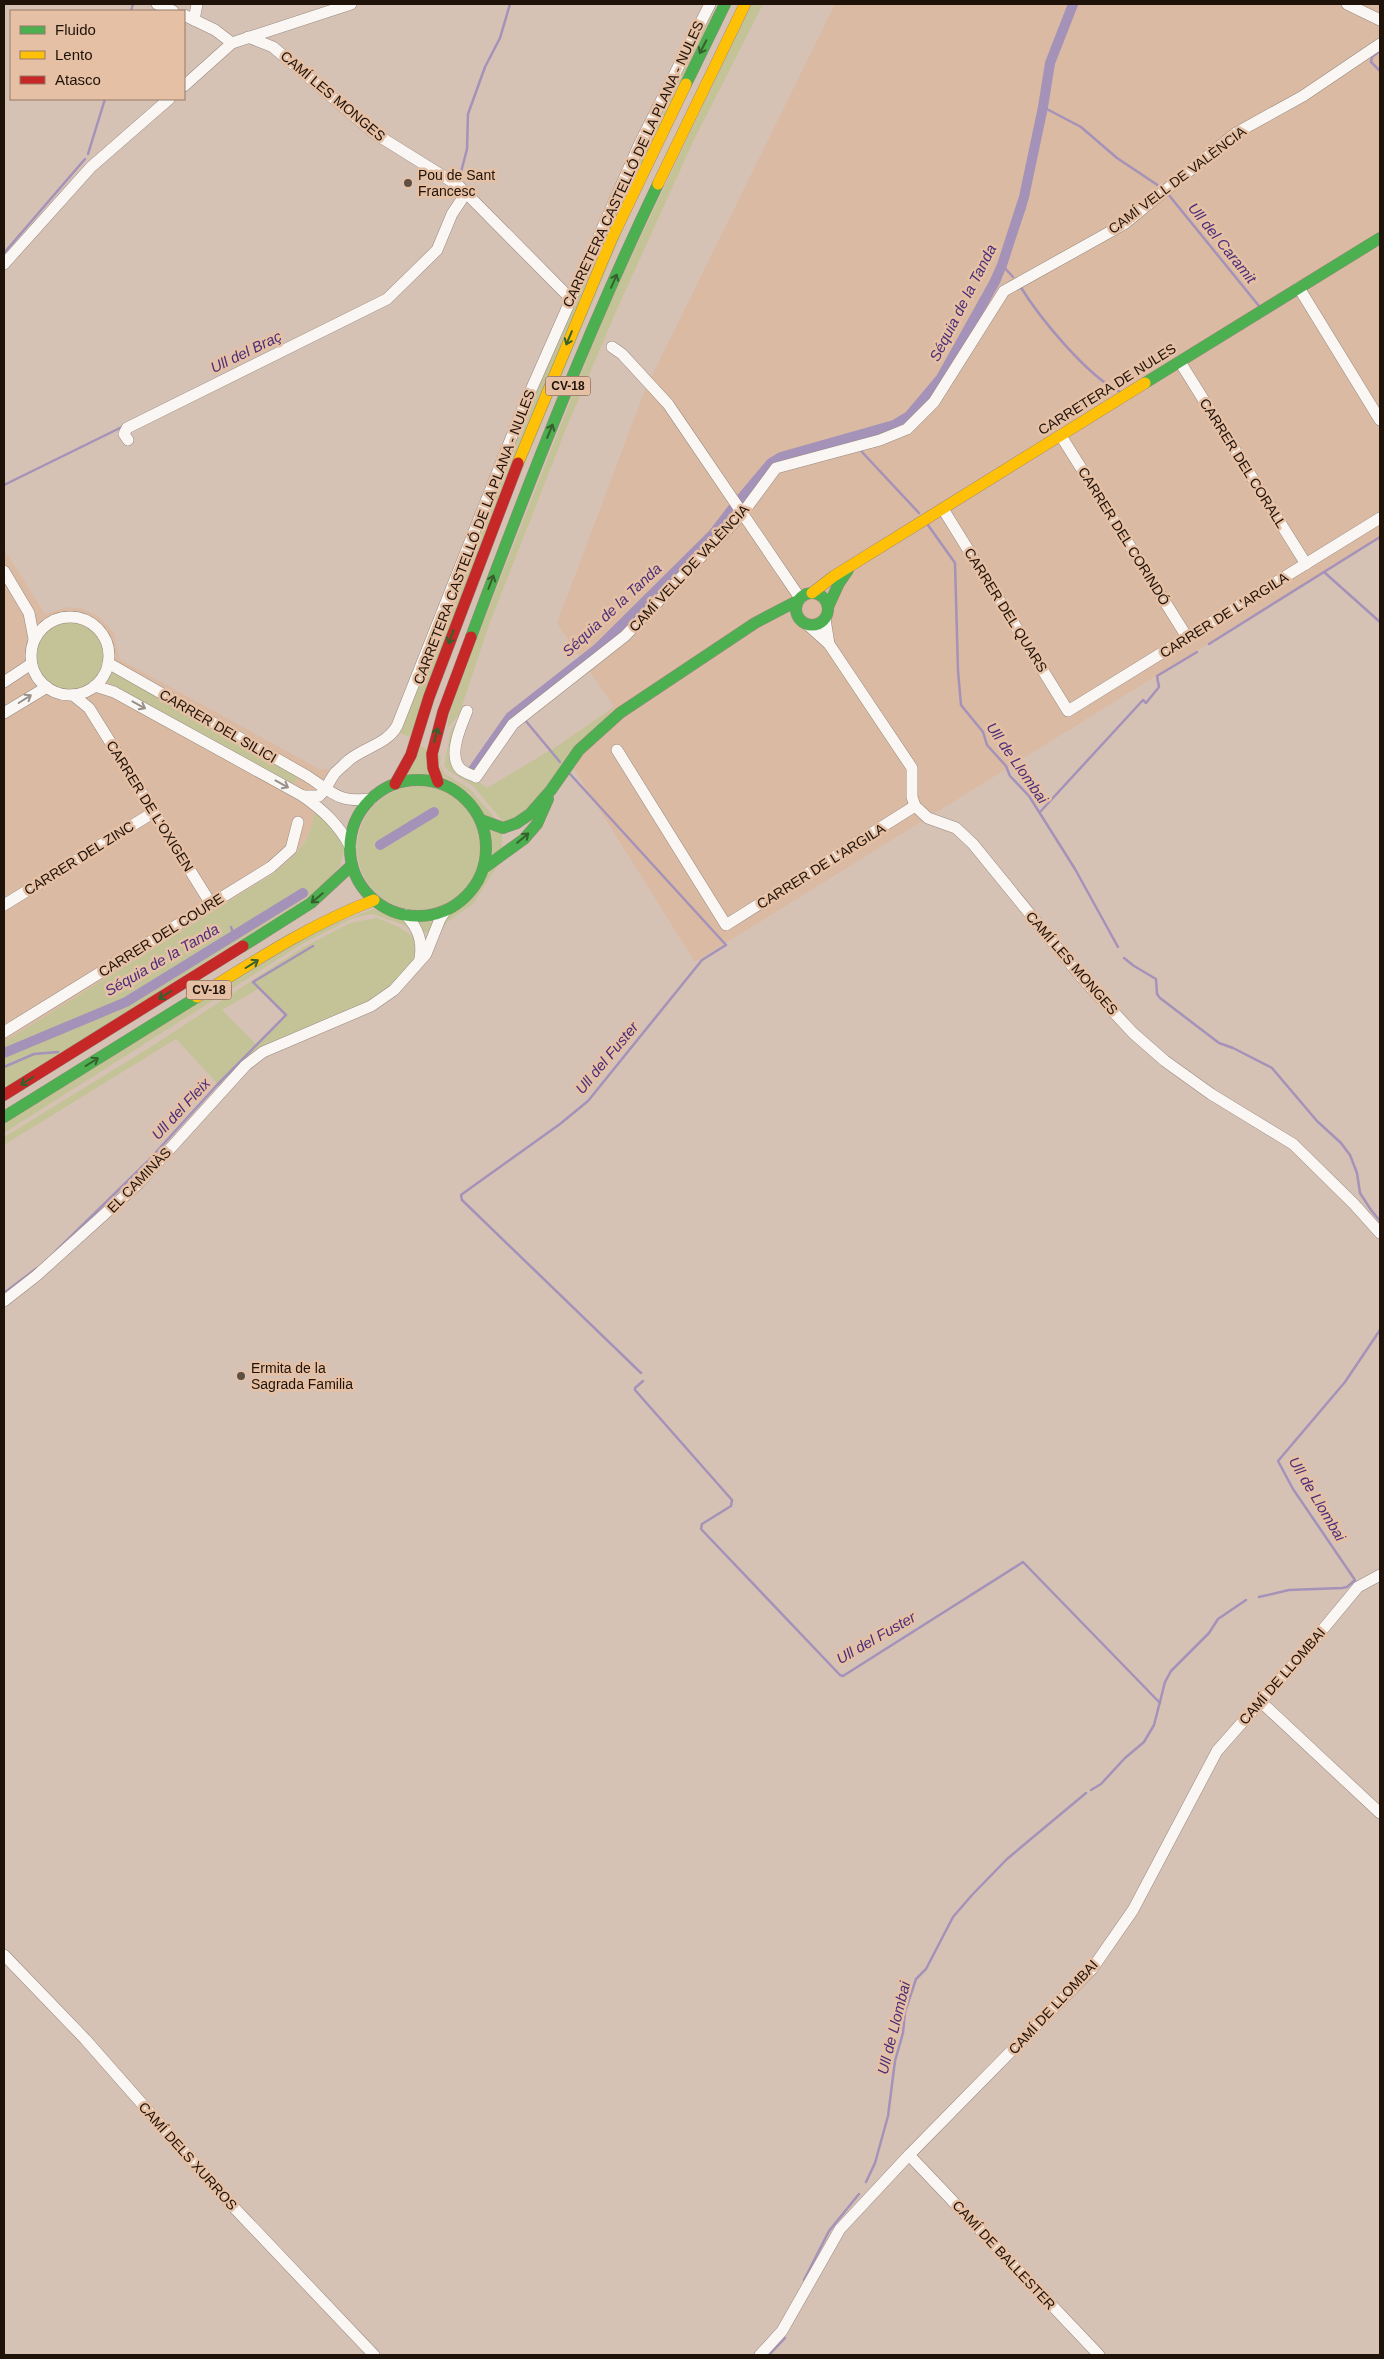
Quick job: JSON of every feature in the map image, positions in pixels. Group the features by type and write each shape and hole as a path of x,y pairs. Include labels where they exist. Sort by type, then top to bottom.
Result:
{"main road":[{"name":"CARRETERA CASTELLÓ DE LA PLANA - NULES","path":"395,784 410,756 429,697 487,540 564,350 649,159 725,4"},
{"name":"CV-18","path":"438,782 433,768 432,754 443,712 528,485 575,370 642,217 745,4"},
{"name":"CARRETERA DE NULES","path":"481,820 503,828 526,818 554,787 586,742 611,718 639,697 742,634 760,620 786,610 850,566 1380,238"},
{"name":"CARRETERA DE NULES","path":"828,607 839,583 850,566"},
{"path":"820,595 826,600 828,607 825,619 817,625 807,625 798,619 795,610 804,596 820,595"},
{"name":"CARRETERA DE NULES","path":"742,634 764,625 785,622 807,625"},
{"name":"CV-18","path":"415,780 438,782 461,794 470,803 481,820 487,844 484,868 470,894 445,911 427,916 406,916 389,910 374,900 360,884 352,865 350,846 356,820 371,799 395,784 415,780"},
{"name":"CARRETERA DE NULES","path":"484,868 524,839 537,824 554,787"},
{"name":"CV-18","path":"4,1095 285,921 311,903 352,865"},
{"name":"CV-18","path":"4,1117 297,936 333,916 374,900"}],"street":[{"path":"158,4 172,10"},
{"path":"197,4 189,18 215,30 232,43"},
{"path":"185,85 232,43 351,4"},
{"path":"307,776 324,777 334,774 353,758 394,733 517,424 571,299 640,143 710,4"},
{"path":"1348,4 1380,20"},
{"name":"CAMÍ LES MONGES","path":"248,37 273,47 374,133 460,186 571,299"},
{"name":"CAMÍ VELL DE VALÈNCIA","path":"467,711 460,730 456,751 457,764 463,772 476,777 513,724 625,636 742,514 776,468 880,440 908,429 934,402 1004,291 1124,224 1236,133 1303,96 1380,44"},
{"path":"4,264 91,167 168,100"},
{"path":"128,440 124,434 127,428 387,299 437,250 452,214 466,193"},
{"path":"1299,288 1380,420"},
{"path":"612,347 622,354 668,404 792,587 804,596"},
{"name":"CARRER DEL CORALL","path":"1180,362 1306,564"},
{"name":"CARRER DEL CORINDÓ","path":"1061,436 1187,637"},
{"name":"CARRER DEL QUARS","path":"943,509 1068,711"},
{"name":"CARRER DE L'ARGILA","path":"1068,711 1380,518"},
{"path":"4,571 29,613 34,639 31,664 38,678 55,692 73,695 92,688 104,676 109,650 105,637 96,627 85,620 72,617 59,618 48,623 34,639"},
{"path":"29,613 48,623"},
{"path":"825,619 829,644"},
{"path":"807,625 829,644 912,768 912,796 915,806"},
{"name":"CARRER DEL SILICI","path":"108,663 307,776 345,800 371,799"},
{"path":"4,682 31,664"},
{"path":"4,713 47,687"},
{"path":"89,708 92,688"},
{"name":"CARRER DEL SILICI","path":"92,688 114,692 303,796 328,814 340,827 350,846"},
{"name":"CARRER DE L'OXIGEN","path":"73,695 89,708 211,904"},
{"name":"CARRER DE L'ARGILA","path":"617,750 726,925 915,806"},
{"path":"303,796 320,796 327,789 334,774"},
{"name":"CAMÍ LES MONGES","path":"915,806 928,818 956,828 972,844 1082,978 1133,1033 1165,1061 1211,1094 1293,1144 1354,1204 1380,1234"},
{"name":"CARRER DEL ZINC","path":"4,905 154,812"},
{"name":"CARRER DEL COURE","path":"4,1032 271,867 291,849 298,822"},
{"name":"EL CAMINÀS","path":"4,1301 36,1276 139,1183 246,1065 263,1052 371,1006 394,990 426,954 445,911"},
{"path":"406,916 419,935 421,943 419,962"},
{"name":"CAMÍ DE LLOMBAI","path":"760,2355 782,2331 840,2229 909,2155 1092,1969 1133,1910 1216,1751 1299,1658 1358,1587 1380,1575"},
{"path":"1260,1701 1380,1813"},
{"name":"CAMÍ DELS XURROS","path":"4,1955 85,2039 224,2197 374,2355"},
{"name":"CAMÍ DE BALLESTER","path":"909,2155 1099,2355"}],"shaded area":[{"path":"835,4 1380,4 1380,537 695,962 559,745 614,707 557,623 645,390"},
{"path":"4,549 45,614 68,607 83,609 98,616 114,633 119,659 319,769 330,769 314,807 313,825 298,852 273,873 4,1042"}],"green space":[{"path":"718,4 410,737 400,733 397,735 520,427 642,143"},
{"path":"751,4 763,4 693,142 615,314 568,424 489,625 459,715 447,728 451,704 607,308"},
{"path":"70,622 83,625 94,632 101,643 104,656 101,669 94,680 83,687 70,690 57,687 46,680 39,669 36,656 39,643 46,632 57,625"},
{"path":"112,671 299,775 293,785 107,682"},
{"path":"614,707 536,803 505,824 473,786 444,766 451,729 462,716 456,764 487,788 559,745"},
{"path":"419,745 427,749 430,775 406,775"},
{"path":"437,753 441,755 440,764 445,774 469,788 500,824 488,820 468,792 442,775"},
{"path":"419,786 443,791 463,804 476,824 481,848 476,872 463,892 443,905 419,910 395,905 375,892 362,872 357,848 362,824 375,804 395,791"},
{"path":"315,807 331,820 345,847 340,866 319,890 4,1089 4,1042 274,873 297,852 307,838 311,829"},
{"path":"490,828 502,834 502,849 492,854"},
{"path":"500,862 473,904 447,922 441,931 444,917 472,899 479,891 489,872"},
{"path":"373,909 403,919 411,931 404,925 372,914 353,918 302,944 4,1133 4,1122 311,933"},
{"path":"377,918 399,927 417,939 417,960 409,972 370,1003 280,1040 220,1086 176,1039 4,1145 4,1137 149,1048 302,948 350,923","holes":["258,989 286,1015 256,1044 222,1010"]},
{"path":"436,920 431,932 421,933 417,922"}],"waterway":[{"path":"131,10 133,4"},
{"name":"Ull del Braç","path":"459,180 467,149 468,114 485,67 500,38 510,4"},
{"name":"Séquia de la Tanda","path":"739,501 771,463 781,457 894,425 909,416 941,378 994,283 1002,265 1024,197 1043,107 1050,63 1073,4"},
{"name":"Séquia de la Tanda","path":"960,350 999,282 1025,207 1054,62 1077,4"},
{"path":"1380,51 1372,57 1371,62 1380,71"},
{"path":"88,154 105,100"},
{"name":"Ull del Caramit","path":"1043,107 1081,127 1117,158 1159,186"},
{"path":"4,253 85,159"},
{"name":"Ull del Caramit","path":"1168,194 1259,306"},
{"path":"1002,265 1013,277"},
{"path":"1020,286 1051,329 1079,360 1107,384 1120,392"},
{"name":"Séquia de la Tanda","path":"924,404 932,395"},
{"name":"Séquia de la Tanda","path":"875,436 908,420"},
{"name":"Ull del Braç","path":"4,485 124,426"},
{"name":"Séquia de la Tanda","path":"783,460 835,446"},
{"name":"Ull de Llombai","path":"862,452 919,513"},
{"name":"Séquia de la Tanda","path":"742,502 765,474"},
{"name":"Séquia de la Tanda","path":"470,774 510,717 597,649 713,534 733,508"},
{"name":"Séquia de la Tanda","path":"720,529 731,515"},
{"name":"Ull de Llombai","path":"928,525 955,563 958,671 961,705 983,732 987,745 1006,766 1010,776 1029,796 1075,869 1118,947"},
{"path":"1209,644 1380,537"},
{"path":"1324,572 1380,622"},
{"name":"Séquia de la Tanda","path":"603,646 673,578"},
{"path":"1040,812 1143,700 1146,703 1159,687 1157,676 1197,652"},
{"name":"Séquia de la Tanda","path":"590,654 596,653"},
{"name":"Ull del Fuster","path":"525,720 560,762"},
{"name":"Ull del Fuster","path":"570,774 726,945 702,960 588,1101 560,1124 461,1195 462,1200 641,1373"},
{"name":"Séquia de la Tanda","path":"380,845 434,812"},
{"name":"Séquia de la Tanda","path":"4,1053 126,1002 303,893"},
{"name":"Séquia de la Tanda","path":"4,1051 93,1015 128,997 233,933 231,927"},
{"name":"Ull del Fleix","path":"56,1251 148,1161 217,1085 286,1015 253,982 313,946"},
{"name":"Ull de Llombai","path":"1124,958 1156,979 1157,994 1160,998 1219,1043 1272,1068 1317,1121 1341,1143 1350,1155 1357,1173 1360,1193 1380,1221"},
{"path":"4,1067 34,1054 58,1052"},
{"name":"Ull del Fleix","path":"4,1293 37,1268"},
{"name":"Ull de Llombai","path":"1259,1597 1289,1590 1342,1588 1347,1587 1355,1580 1293,1489 1278,1461 1345,1382 1380,1330"},
{"name":"Ull del Fuster","path":"643,1381 635,1390 732,1500 731,1506 702,1524 701,1529 840,1675 843,1676 1023,1562 1160,1703"},
{"name":"Ull de Llombai","path":"1091,1790 1101,1784 1125,1758 1144,1742 1154,1725 1165,1682 1171,1671 1209,1633 1218,1619 1246,1600"},
{"name":"Ull de Llombai","path":"866,2182 875,2163 888,2116 895,2061 903,2033 905,2012 916,1979 926,1969 953,1917 972,1895 1007,1859 1086,1793"},
{"name":"Ull de Llombai","path":"804,2280 829,2231 859,2194"},
{"name":"Ull de Llombai","path":"769,2355 785,2338"}],"traffic: fast":[{"path":"686,84 725,4"},
{"path":"471,637 559,409 607,296 658,184"},
{"path":"1145,383 1380,238"},
{"path":"828,607 839,583 848,570"},
{"path":"812,593 818,594 823,598 827,603 828,609 827,615 823,620 818,624 812,625 806,624 801,620 797,615 796,609 797,603 801,598 806,594 812,593"},
{"path":"481,820 503,828 517,823 530,814 551,790 579,750 620,713 755,623 797,601"},
{"path":"418,780 444,785 456,791 466,800 475,810 481,822 486,848 481,874 475,886 466,896 456,905 444,911 418,916 392,911 380,905 370,896 361,886 355,874 350,848 355,822 361,810 370,800 380,791 392,785 418,780"},
{"path":"484,868 524,839 537,824 548,799"},
{"path":"243,946 311,903 352,865"},
{"path":"4,1117 197,997"}],"traffic: slow":[{"path":"658,184 745,4"},
{"path":"518,463 612,238 686,84"},
{"path":"812,593 834,576 1145,383"},
{"path":"197,997 305,932 327,920 374,900"}],"traffic: jam":[{"path":"395,784 411,755 429,697 518,463"},
{"path":"438,782 433,768 432,754 443,712 471,637"},
{"path":"4,1095 243,946"}],"place":[{"name":"Pou de Sant Francesc","path":"408,183"},
{"name":"Ermita de la Sagrada Familia","path":"241,1376"}]}
